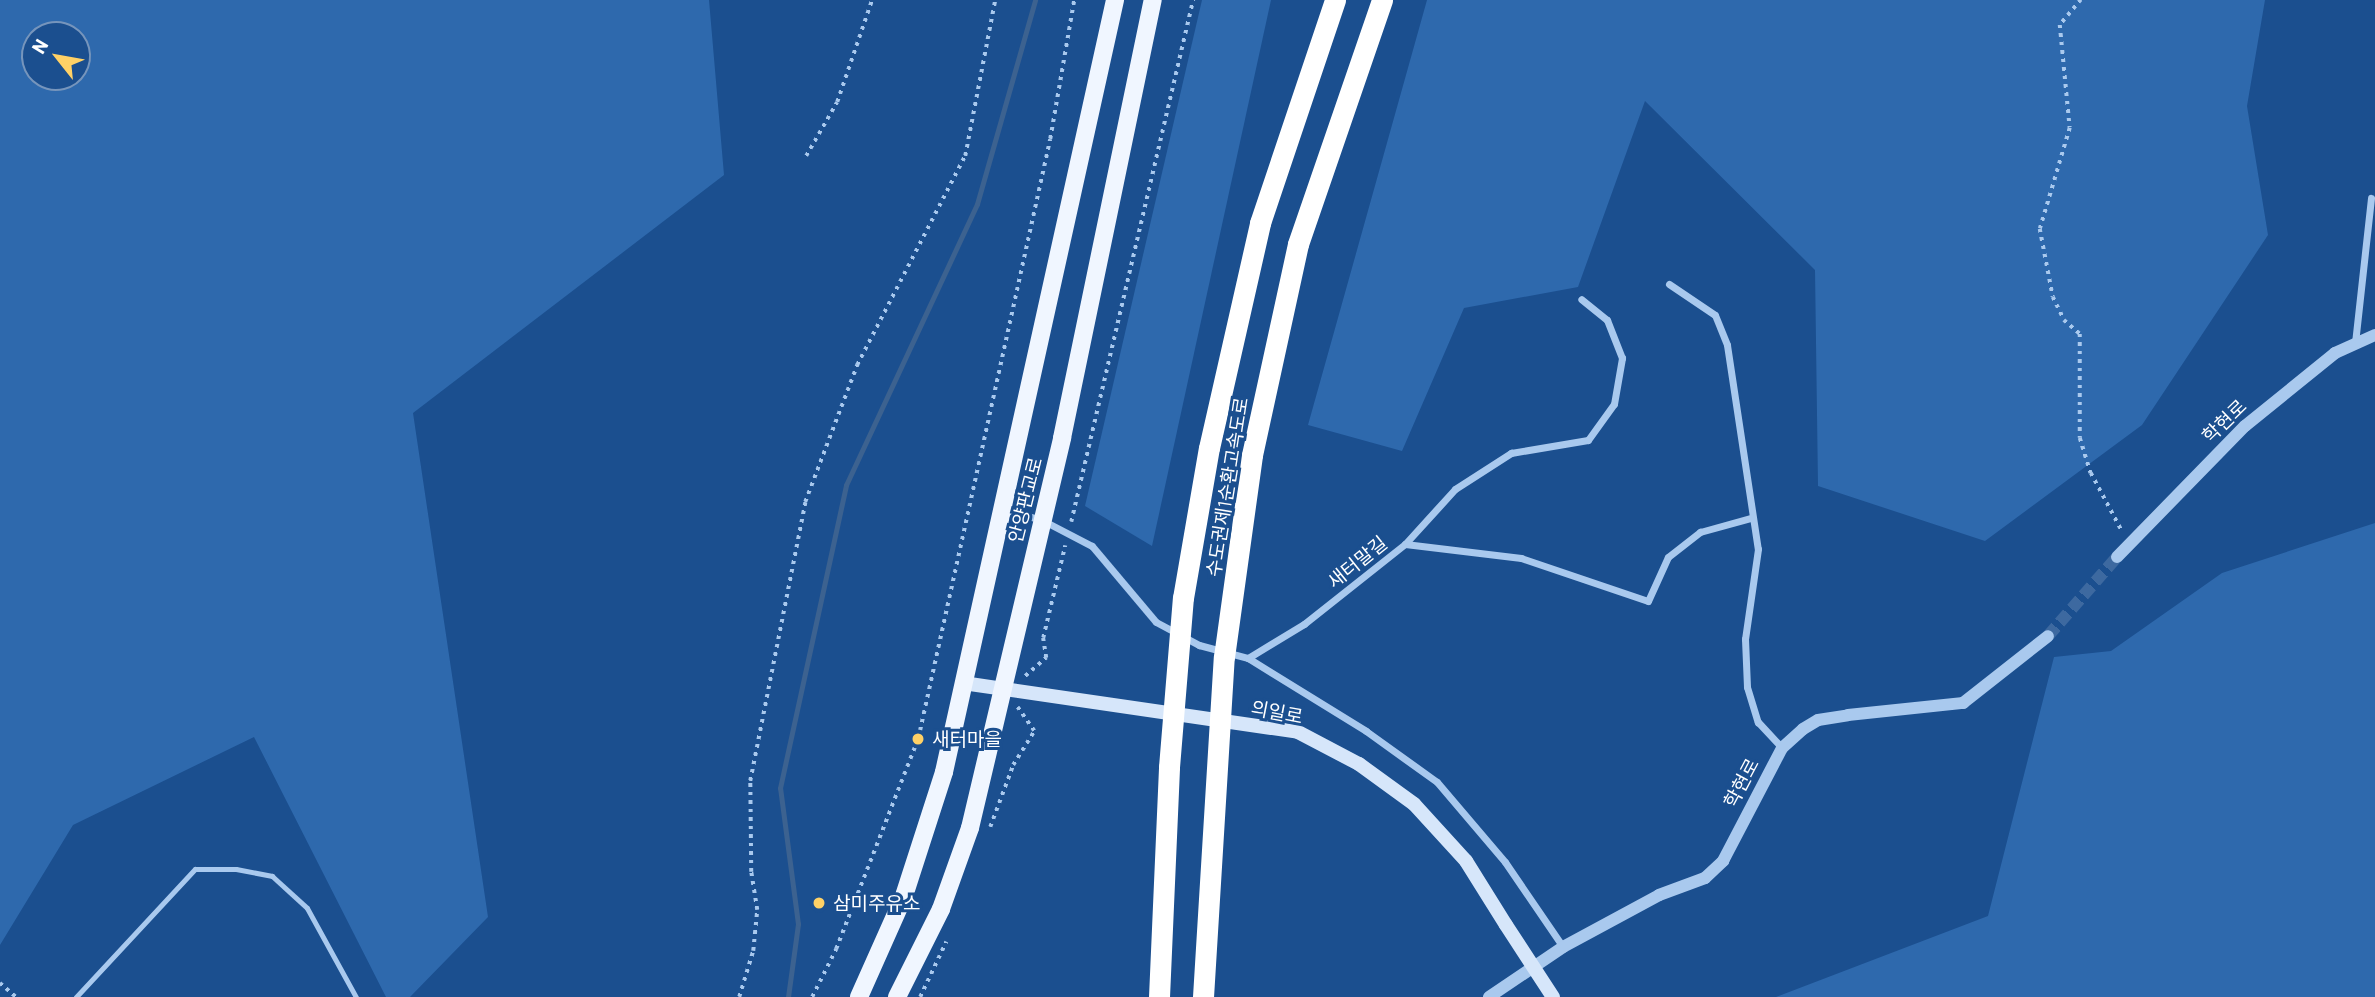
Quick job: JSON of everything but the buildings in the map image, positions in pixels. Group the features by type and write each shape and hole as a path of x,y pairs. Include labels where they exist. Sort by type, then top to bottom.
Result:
{"highway":[{"name":"수도권제1순환고속도로","path":"1159,997 1169,767 1183,598 1209,448 1260,223 1335,0"},
{"name":"수도권제1순환고속도로","path":"1203,997 1224,657 1252,455 1298,244 1382,0"}],"main road":[{"name":"안양판교로","path":"859,997 904,896 944,772 1115,0"},
{"name":"안양판교로","path":"897,997 941,909 970,828 1120,176 1153,0"},
{"name":"의일로","path":"963,682 1020,693 1298,732 1359,764 1414,804 1466,861 1553,997"}],"street":[{"path":"2355,344 2371,198"},
{"path":"1669,284 1715,315 1727,345 1751,518 1758,549 1745,639 1747,687 1758,722 1782,748"},
{"path":"1405,544 1455,489 1511,453 1588,440 1614,404 1622,358 1607,320 1581,299"},
{"name":"학현로","path":"2117,557 2245,426 2335,354 2375,335"},
{"path":"1002,508 1042,520 1092,546 1156,622 1199,645 1248,658 1366,731 1437,782 1506,862 1563,947"},
{"name":"새터말길","path":"1248,658 1304,624 1405,544 1521,558 1648,601 1668,557 1700,532 1751,518"},
{"name":"학현로","path":"1489,997 1563,947 1659,895 1705,878 1723,861 1782,748 1818,720 1963,703 2048,636"}],"lane":[{"path":"76,997 195,869 236,869 272,876 307,908 356,997"}],"path":[{"path":"806,156 837,102 872,0"},
{"path":"739,997 753,951 757,910 751,873 750,781 805,502 857,365 965,156 995,0"},
{"path":"812,997 836,949 918,739 1050,139 1074,0"},
{"path":"988,830 1013,765 1034,731 1016,708 1025,675 1046,658 1043,638 1193,0"},
{"path":"2081,0 2060,25 2070,128 2040,229 2053,297 2064,320 2080,334 2080,438 2091,474 2131,543"},
{"path":"920,997 948,935"},
{"path":"0,983 16,997"}],"shaded area":[{"path":"0,0 709,0 724,175 413,413 488,917 410,997 386,997 254,737 73,825 0,945"},
{"path":"1202,0 1271,0 1152,546 1085,506"},
{"path":"1427,0 2265,0 2247,106 2268,235 2142,425 1985,541 1818,486 1815,270 1645,101 1578,287 1464,308 1402,451 1308,425"},
{"path":"2375,523 2375,997 1776,997 1988,916 2054,657 2111,651 2222,573"}],"waterway":[{"path":"788,997 798,924 780,788 846,485 977,204 1035,0"}],"tunnel":[{"path":"2048,636 2117,557"}],"place":[{"name":"새터마을","path":"918,739"},
{"name":"삼미주유소","path":"819,903"}]}
